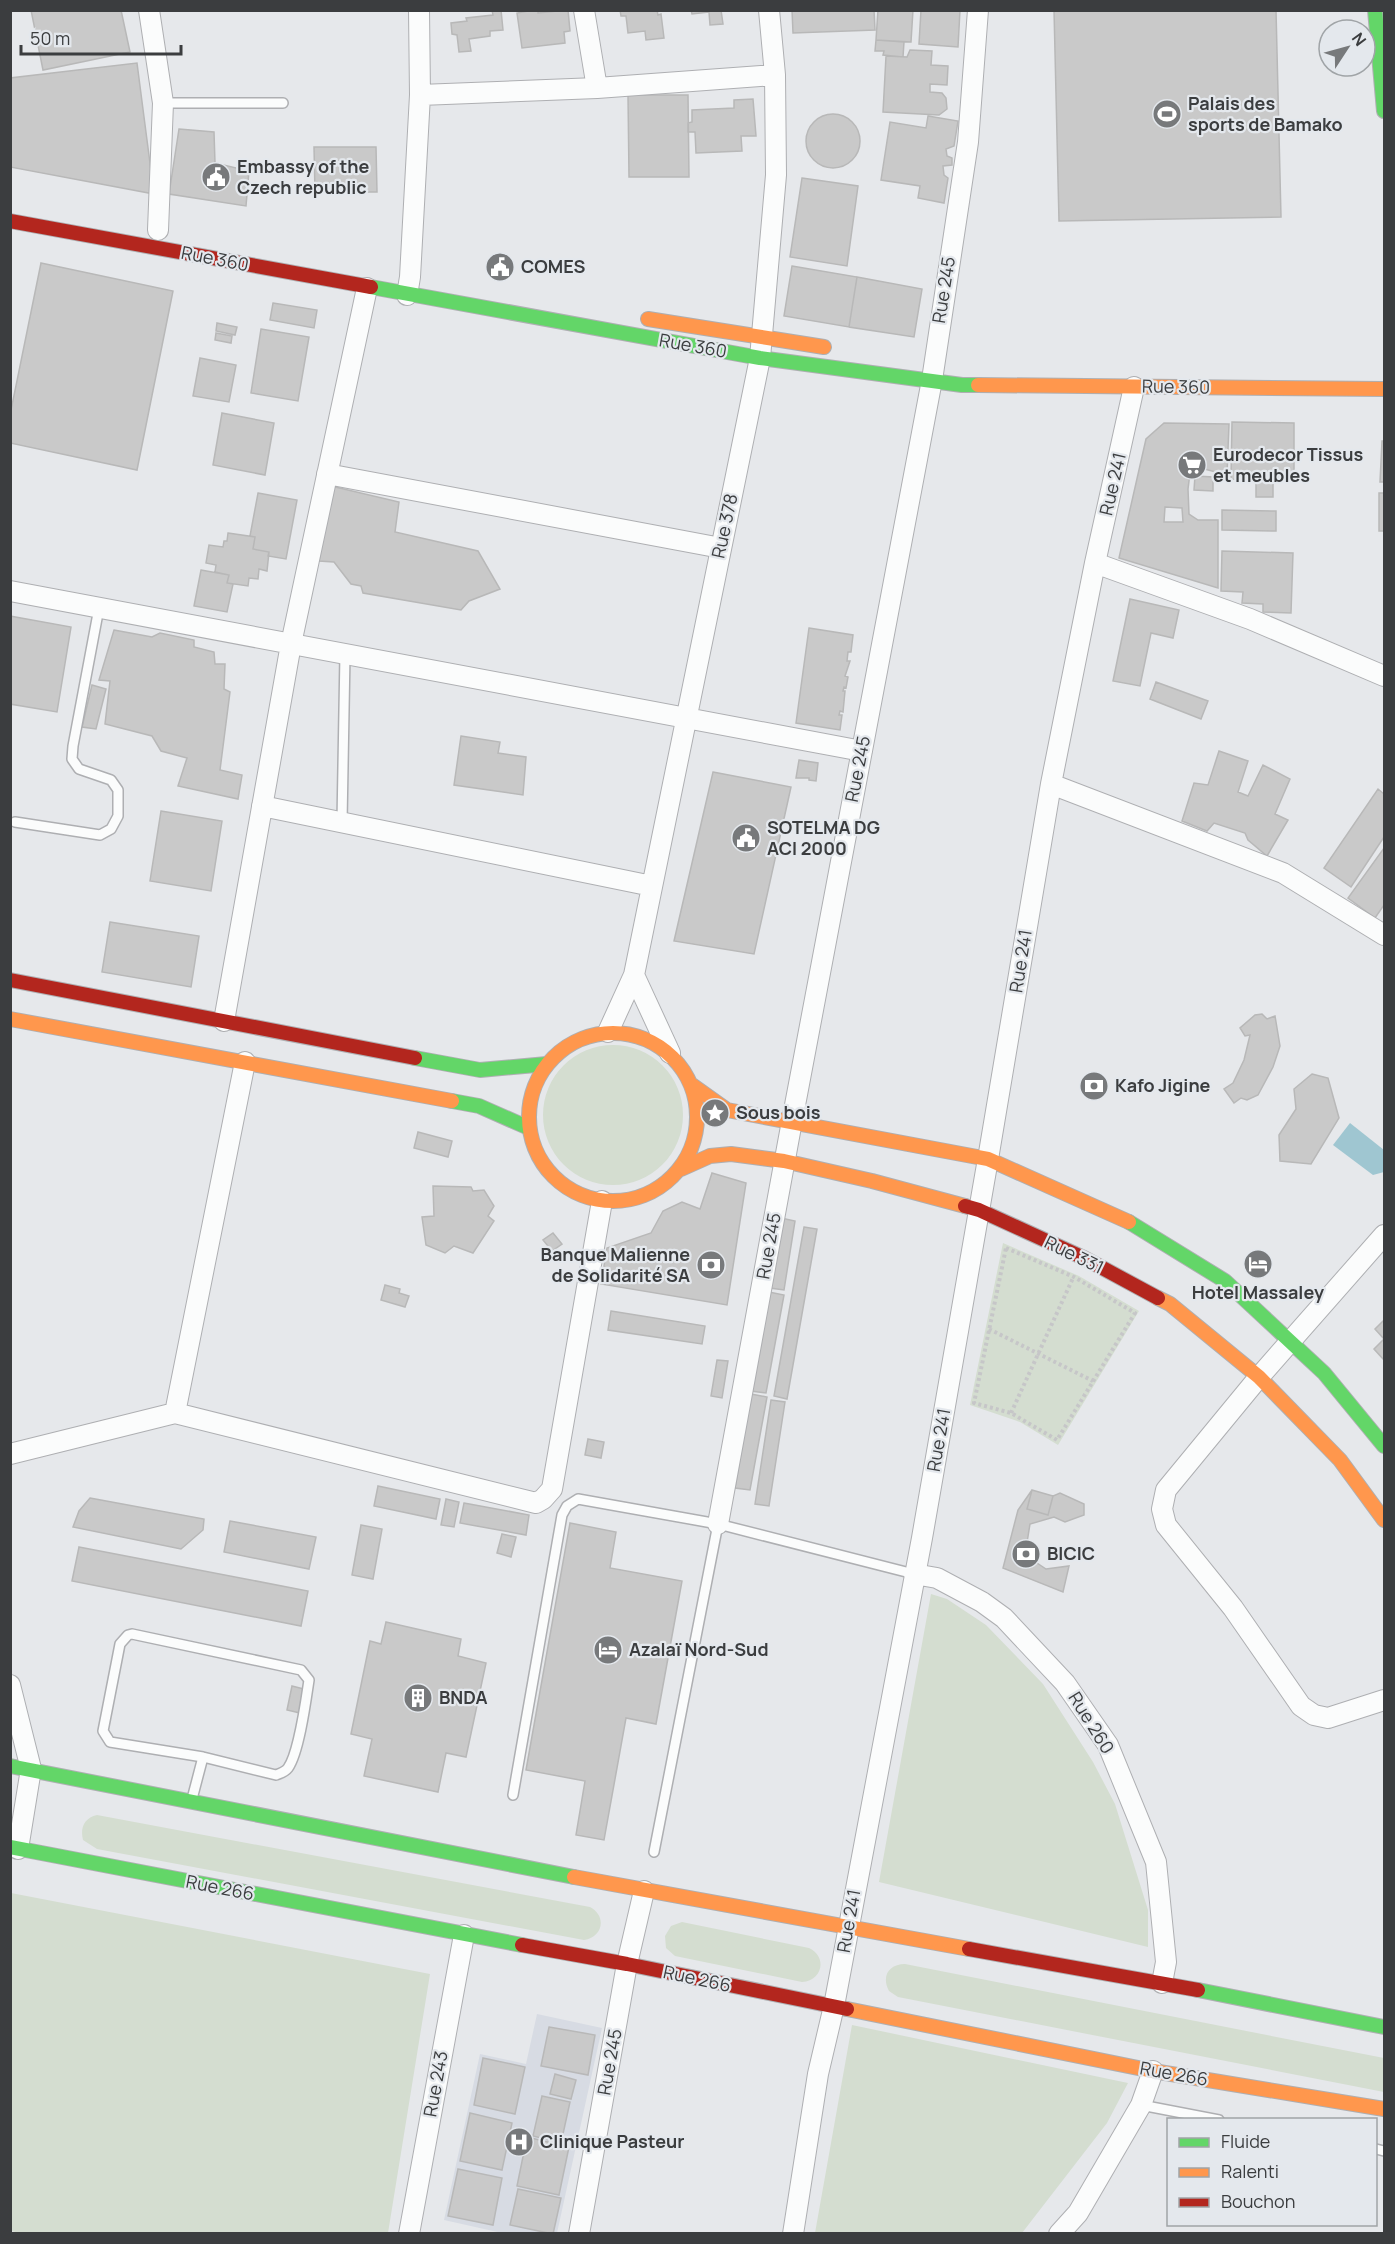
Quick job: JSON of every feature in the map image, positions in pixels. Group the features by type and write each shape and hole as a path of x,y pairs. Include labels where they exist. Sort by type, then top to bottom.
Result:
{"main road":[{"path":"1376,10 1384,111"},
{"name":"Rue 360","path":"10,221 367,288 409,281 760,348 935,367 962,385 1384,389"},
{"path":"632,316 760,348 841,350"},
{"path":"10,980 480,1070 547,1064"},
{"path":"10,1019 479,1106 529,1128"},
{"path":"692,1085 698,1106 697,1128 692,1150 681,1169 665,1185 646,1196 624,1201 602,1201 576,1193 554,1177 537,1155 529,1128 529,1106 535,1083 547,1064 564,1047 585,1036 608,1032 630,1034 651,1041 669,1053 692,1085 727,1110 988,1159 1119,1216 1225,1281 1324,1373 1384,1446"},
{"name":"Rue 331","path":"681,1169 710,1156 731,1154 784,1161 872,1181 979,1210 1084,1258 1170,1304 1259,1377 1340,1460 1384,1520"},
{"path":"10,1766 644,1890 1162,1983 1384,2027"},
{"name":"Rue 266","path":"14,1848 464,1935 627,1964 1153,2071 1384,2109"}],"street":[{"path":"149,10 163,103 158,230"},
{"path":"409,281 420,95 419,10"},
{"path":"584,10 597,88"},
{"name":"Rue 378","path":"608,1032 634,975 760,348 776,175 775,75 769,10"},
{"name":"Rue 245","path":"718,1524 784,1161 935,367 968,142 978,10"},
{"path":"420,95 597,88 775,75"},
{"path":"224,1021 291,644 367,288"},
{"name":"Rue 241","path":"793,2234 818,2074 834,2006 922,1538 1051,784 1095,563 1134,387"},
{"path":"327,474 721,548"},
{"path":"1095,563 1250,619 1384,676"},
{"path":"10,591 862,751"},
{"path":"1051,784 1283,873 1384,935"},
{"path":"262,806 652,886"},
{"path":"634,975 669,1053"},
{"path":"175,1413 245,1062"},
{"path":"10,1454 175,1413 536,1503 552,1489 602,1201"},
{"path":"1384,1235 1259,1377 1166,1490 1162,1509 1166,1525 1233,1608 1301,1706 1314,1715 1328,1718 1384,1700"},
{"name":"Rue 260","path":"914,1574 937,1578 982,1602 1004,1618 1065,1683 1108,1745 1156,1863 1166,1962 1162,1983"},
{"path":"10,1685 31,1769 14,1848"},
{"name":"Rue 245","path":"579,2234 627,1964 644,1890"},
{"name":"Rue 243","path":"409,2234 464,1935"},
{"path":"1059,2234 1078,2213 1141,2104 1153,2071"}],"lane":[{"path":"163,103 283,103"},
{"path":"15,822 100,835 111,829 118,816 118,790 111,780 79,768 72,759 99,608"},
{"path":"342,823 345,654"},
{"path":"513,1795 562,1515 567,1506 578,1500 718,1524 914,1574"},
{"path":"654,1852 718,1524"},
{"path":"128,1635 301,1670 309,1680 302,1721 290,1765 285,1771 276,1775 203,1757 110,1742 103,1731 120,1644 128,1635"},
{"path":"191,1801 203,1757"},
{"path":"1141,2104 1209,2118"}],"path":[{"path":"1006,1248 1074,1277 1135,1313 1057,1440 1011,1413 974,1403 989,1329 1006,1248"},
{"path":"1011,1413 1074,1277"},
{"path":"989,1329 1093,1381"}],"shaded area":[{"path":"613,1045 640,1051 652,1057 662,1066 671,1076 677,1088 683,1115 677,1142 671,1154 662,1164 652,1173 640,1179 613,1185 586,1179 574,1173 564,1164 555,1154 549,1142 543,1115 549,1088 555,1076 564,1066 574,1057 586,1051"},
{"path":"1003,1243 1079,1276 1139,1311 1058,1445 1020,1422 970,1405"},
{"path":"931,1594 947,1599 986,1625 1043,1684 1093,1762 1115,1804 1148,1910 1148,1947 879,1882"},
{"path":"97,1815 590,1907 601,1921 599,1931 584,1940 97,1849 83,1840 82,1831 86,1821"},
{"path":"11,1893 430,1974 388,2233 25,2234 11,2231"},
{"path":"682,1922 809,1948 819,1957 820,1968 814,1978 802,1982 675,1956 666,1948 665,1936 671,1926"},
{"path":"905,1964 1384,2058 1384,2092 898,1997 889,1991 886,1976 895,1966"},
{"name":"Clinique Pasteur","path":"537,2014 602,2028 557,2233 502,2233 444,2220 480,2054 526,2064"},
{"path":"852,2025 1128,2083 1107,2123 1022,2233 815,2233"}],"water":[{"path":"1350,1123 1384,1150 1384,1172 1373,1175 1333,1145"}],"building":[{"path":"31,10 121,10 130,52 43,70"},
{"path":"492,10 501,10 503,30 490,31 490,36 469,39 471,51 459,52 457,35 452,34 451,23 467,21 466,18 493,15"},
{"path":"538,10 538,13 568,10 570,31 564,32 565,43 522,48 517,13"},
{"path":"620,10 657,10 658,15 661,14 664,38 646,40 645,31 628,33 626,16 621,16"},
{"path":"691,10 721,10 723,24 710,25 709,12 692,14"},
{"path":"792,10 874,10 875,30 793,33"},
{"path":"878,10 913,10 911,42 876,40"},
{"path":"921,10 960,10 958,47 919,44"},
{"name":"Palais des sports de Bamako","path":"1054,10 1276,10 1281,217 1059,221"},
{"path":"876,40 904,42 903,57 883,55 884,51 875,51"},
{"path":"910,50 932,51 931,65 948,66 947,85 930,84 930,92 942,93 946,98 947,109 939,115 883,112 886,56 907,57"},
{"path":"137,63 154,194 10,167 10,78"},
{"path":"628,95 688,95 689,177 629,177"},
{"path":"753,99 756,136 741,136 742,151 696,153 695,132 688,132 688,123 692,122 692,110 734,108 734,100"},
{"path":"833,114 843,116 852,122 858,131 860,141 858,151 852,160 843,166 833,168 823,166 814,160 808,151 806,141 808,131 814,122 823,116"},
{"path":"928,116 958,121 954,146 946,149 947,156 952,158 952,165 943,166 944,175 948,178 944,203 918,198 920,186 881,180 890,122 926,128"},
{"path":"179,129 214,132 215,163 249,171 246,206 169,194"},
{"path":"314,147 376,147 377,192 315,192"},
{"path":"802,178 858,186 847,266 790,257"},
{"path":"41,263 173,291 137,470 10,443 10,415"},
{"path":"792,266 857,277 849,327 784,316"},
{"path":"857,277 922,289 914,337 849,327"},
{"path":"273,303 317,310 314,328 270,320"},
{"path":"217,323 237,327 235,335 216,331"},
{"path":"261,329 309,337 298,401 251,393"},
{"path":"216,333 232,336 231,343 215,340"},
{"path":"200,358 236,365 229,402 193,396"},
{"path":"222,413 274,423 265,475 213,465"},
{"path":"1232,422 1294,423 1294,480 1273,480 1273,497 1256,497 1256,480 1231,479"},
{"path":"1164,423 1229,424 1227,475 1197,467 1190,473 1188,489 1189,514 1198,520 1218,520 1218,588 1119,558 1146,439","holes":["1165,507 1182,508 1183,522 1164,522"]},
{"path":"1382,441 1384,441 1384,482 1380,482"},
{"path":"1195,476 1213,477 1213,491 1194,490"},
{"path":"331,486 399,502 395,532 478,551 500,589 469,601 461,610 363,593 361,586 351,584 334,562 319,561"},
{"path":"258,493 297,500 286,559 268,556 269,552 253,549 255,537 250,536"},
{"path":"1379,493 1384,493 1384,531 1379,531"},
{"path":"1222,510 1276,511 1276,531 1222,530"},
{"path":"228,533 255,537 253,549 269,552 267,571 259,569 258,579 249,578 248,586 227,583 229,575 215,572 216,565 206,563 209,545 223,547"},
{"path":"1222,551 1293,553 1291,613 1263,612 1263,604 1242,603 1243,592 1221,591"},
{"path":"201,570 229,575 227,583 233,584 227,612 194,606"},
{"path":"1130,599 1179,610 1173,638 1151,633 1140,686 1113,681"},
{"path":"10,616 71,627 57,712 10,704"},
{"path":"809,628 853,635 851,652 848,652 847,661 850,661 845,676 848,677 846,688 844,687 843,691 845,691 843,712 840,711 839,715 842,715 840,730 796,723"},
{"path":"114,630 152,637 160,633 194,640 194,647 214,652 215,664 225,664 224,689 230,692 220,770 242,775 238,799 178,786 187,758 161,751 152,736 105,724 110,681 99,680"},
{"path":"1156,682 1208,701 1201,719 1150,699"},
{"path":"92,685 106,689 96,729 82,727"},
{"path":"461,736 500,742 498,753 526,757 523,795 454,785"},
{"path":"1219,751 1248,761 1238,792 1248,796 1263,765 1290,779 1275,814 1288,820 1267,856 1248,840 1245,833 1214,823 1207,831 1182,821 1194,783 1208,785"},
{"path":"799,760 818,763 816,781 809,780 809,778 796,778"},
{"path":"713,772 791,787 754,954 674,941"},
{"path":"1378,789 1384,794 1384,837 1351,887 1324,868"},
{"path":"161,811 222,821 211,891 150,881"},
{"path":"1384,848 1384,905 1375,918 1348,898"},
{"path":"110,922 199,936 191,987 102,972"},
{"path":"1262,1014 1267,1019 1275,1016 1280,1046 1273,1067 1258,1095 1247,1100 1241,1098 1234,1103 1224,1089 1233,1083 1244,1060 1250,1035 1245,1036 1240,1028 1255,1015"},
{"path":"1312,1074 1328,1078 1339,1118 1311,1164 1280,1161 1279,1135 1296,1109 1294,1089"},
{"path":"418,1132 452,1141 448,1157 414,1148"},
{"path":"712,1173 746,1183 727,1305 601,1284 607,1248 651,1233 663,1211 682,1202 700,1209"},
{"path":"433,1186 471,1187 473,1191 484,1190 494,1206 488,1216 494,1221 473,1253 454,1246 445,1253 426,1245 422,1217 434,1216"},
{"path":"781,1218 795,1221 784,1290 770,1288"},
{"path":"804,1227 817,1229 787,1399 774,1396"},
{"path":"553,1233 562,1244 552,1251 543,1240"},
{"path":"385,1285 400,1289 399,1293 409,1296 405,1307 381,1300"},
{"path":"769,1292 784,1295 766,1393 751,1391"},
{"path":"611,1311 705,1326 702,1344 608,1330"},
{"path":"1384,1320 1384,1339 1375,1329"},
{"path":"1384,1339 1384,1360 1374,1349"},
{"path":"717,1360 728,1361 722,1398 711,1396"},
{"path":"751,1394 767,1397 750,1490 735,1488"},
{"path":"771,1400 785,1402 769,1506 755,1504"},
{"path":"588,1439 604,1442 601,1458 585,1455"},
{"path":"378,1486 440,1499 436,1519 374,1506"},
{"path":"1032,1490 1027,1509 1048,1515 1053,1496 1060,1493 1084,1504 1084,1515 1065,1522 1054,1517 1030,1524 1025,1555 1046,1569 1069,1566 1063,1592 1003,1568 1018,1510"},
{"path":"1032,1490 1053,1496 1048,1515 1027,1509"},
{"path":"90,1498 204,1519 203,1530 181,1549 73,1527 79,1511"},
{"path":"446,1499 459,1502 454,1527 441,1525"},
{"path":"464,1503 529,1515 526,1535 460,1523"},
{"path":"230,1521 316,1537 309,1569 224,1552"},
{"name":"Azalaï Nord-Sud","path":"570,1523 616,1532 610,1568 682,1581 656,1724 626,1718 604,1840 576,1835 585,1781 526,1770"},
{"path":"361,1525 382,1529 373,1579 352,1575"},
{"path":"502,1534 516,1537 511,1557 497,1553"},
{"path":"79,1547 308,1591 301,1626 72,1581"},
{"name":"BNDA","path":"386,1622 461,1639 458,1656 486,1663 466,1757 446,1753 438,1792 364,1776 372,1739 351,1734 370,1641 381,1644"},
{"path":"292,1686 304,1689 300,1713 287,1710"},
{"path":"549,2027 595,2035 588,2075 541,2066"},
{"path":"483,2058 525,2067 515,2114 474,2105"},
{"path":"555,2074 576,2080 571,2099 550,2094"},
{"path":"542,2096 570,2102 561,2143 533,2136"},
{"path":"470,2113 512,2123 502,2170 460,2161"},
{"path":"527,2137 569,2147 559,2195 517,2186"},
{"path":"458,2169 502,2178 493,2225 448,2216"},
{"path":"518,2189 561,2198 553,2234 510,2225"}],"traffic: fast":[{"path":"1375,10 1384,111"},
{"path":"371,287 760,358 962,385 978,385"},
{"path":"415,1058 480,1070 547,1064"},
{"path":"452,1101 479,1106 529,1128"},
{"path":"1129,1222 1225,1281 1324,1373 1384,1446"},
{"path":"10,1766 574,1877"},
{"path":"10,1847 522,1945"},
{"path":"1198,1990 1384,2027"}],"traffic: slow":[{"path":"648,319 824,347"},
{"path":"978,385 1384,389"},
{"path":"10,1019 452,1101"},
{"path":"613,1033 629,1034 645,1039 673,1057 691,1085 696,1101 697,1117 696,1133 691,1149 673,1177 645,1195 629,1200 613,1201 597,1200 581,1195 553,1177 535,1149 530,1133 529,1117 530,1101 535,1085 553,1057 581,1039 597,1034 613,1033"},
{"path":"692,1085 727,1110 988,1159 1129,1222"},
{"path":"681,1169 710,1156 731,1154 784,1161 872,1181 965,1206"},
{"path":"1158,1298 1170,1304 1259,1377 1340,1460 1384,1520"},
{"path":"574,1877 969,1949"},
{"path":"847,2009 1153,2071 1384,2109"}],"traffic: jam":[{"path":"10,221 371,287"},
{"path":"10,980 415,1058"},
{"path":"965,1206 979,1210 1084,1258 1158,1298"},
{"path":"522,1945 847,2009"},
{"path":"969,1949 1198,1990"}],"place":[{"name":"Palais des sports de Bamako","path":"1167,114"},
{"name":"Embassy of the Czech republic","path":"216,177"},
{"name":"COMES","path":"500,267"},
{"name":"Eurodecor Tissus et meubles","path":"1192,465"},
{"name":"SOTELMA DG ACI 2000","path":"746,838"},
{"name":"Kafo Jigine","path":"1094,1086"},
{"name":"Sous bois","path":"715,1113"},
{"name":"Hotel Massaley","path":"1258,1264"},
{"name":"Banque Malienne de Solidarité SA","path":"711,1265"},
{"name":"BICIC","path":"1026,1554"},
{"name":"Azalaï Nord-Sud","path":"608,1650"},
{"name":"BNDA","path":"418,1698"},
{"name":"Clinique Pasteur","path":"519,2142"}]}
